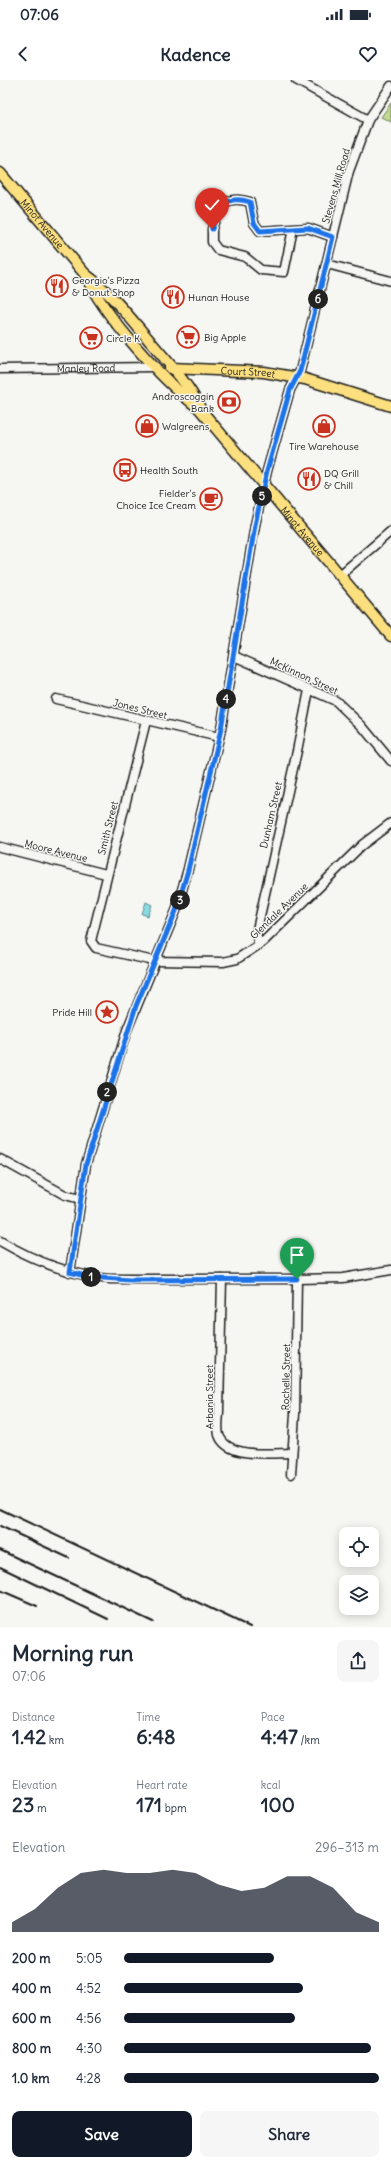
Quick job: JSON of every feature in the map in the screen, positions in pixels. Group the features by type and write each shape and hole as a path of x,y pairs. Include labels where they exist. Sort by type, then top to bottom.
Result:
{"main road":[{"name":"Minot Avenue","path":"0,173 85,274 102,286 191,390 200,408 391,636"},
{"name":"Minot Avenue","path":"85,274 93,292 156,367 180,394 200,408"},
{"name":"Manley Road","path":"156,367 173,369"},
{"name":"Court Street","path":"173,369 264,372 325,384 391,406"}],"street":[{"path":"296,80 368,120"},
{"name":"Stevens Mill Road","path":"70,1272 86,1164 112,1077 136,1006 176,911 184,886 219,737 234,656 255,525 264,483 290,390 300,371 349,171 368,120 391,86"},
{"path":"293,229 284,272 261,270 245,257 218,250 212,242 212,229 219,206 227,201 239,198 250,202 254,223 260,231 308,228 333,237"},
{"path":"327,264 391,281"},
{"name":"Manley Road","path":"0,369 156,367"},
{"path":"340,575 391,531"},
{"name":"McKinnon Street","path":"234,656 276,673 336,702 362,726 391,761"},
{"name":"Dunham Street","path":"259,945 256,934 276,836 297,751 309,690"},
{"name":"Jones Street","path":"56,699 219,737"},
{"name":"Smith Street","path":"91,941 106,874 146,721"},
{"name":"Glendale Avenue","path":"91,941 96,948 154,961 229,961 245,955 259,945 362,845 391,823"},
{"name":"Moore Avenue","path":"0,847 106,874"},
{"path":"0,1159 65,1195 80,1199"},
{"path":"0,1241 41,1262 70,1272 109,1279 343,1278 391,1270"},
{"name":"Arbania Street","path":"222,1279 218,1430 221,1440 227,1446 240,1451 292,1453"},
{"name":"Rochelle Street","path":"291,1474 295,1414 297,1279"}],"green space":[{"path":"391,103 391,122 381,117"}],"water":[{"path":"146,902 152,905 148,916 142,914"}],"railway":[{"path":"0,1509 250,1627"},
{"path":"0,1526 69,1558"},
{"path":"0,1550 153,1622"},
{"path":"0,1567 108,1619"},
{"path":"0,1590 37,1606"}],"place":[{"name":"Georgio's Pizza & Donut Shop","path":"57,286"},
{"name":"Hunan House","path":"173,297"},
{"name":"Big Apple","path":"188,337"},
{"name":"Circle K","path":"91,338"},
{"name":"Androscoggin Bank","path":"229,402"},
{"name":"Walgreens","path":"147,426"},
{"name":"Tire Warehouse","path":"324,426"},
{"name":"Health South","path":"125,470"},
{"name":"DQ Grill & Chill","path":"309,479"},
{"name":"Fielder's Choice Ice Cream","path":"211,499"},
{"name":"Pride Hill","path":"107,1012"}],"route":[{"path":"212,229 219,206 227,201 239,198 250,202 254,223 260,231 308,228 333,237 300,371 290,390 267,471 255,525 221,729 188,870 176,911 154,961 127,1030 86,1164 81,1186 75,1245 70,1272 89,1277 130,1280 297,1279"}]}
